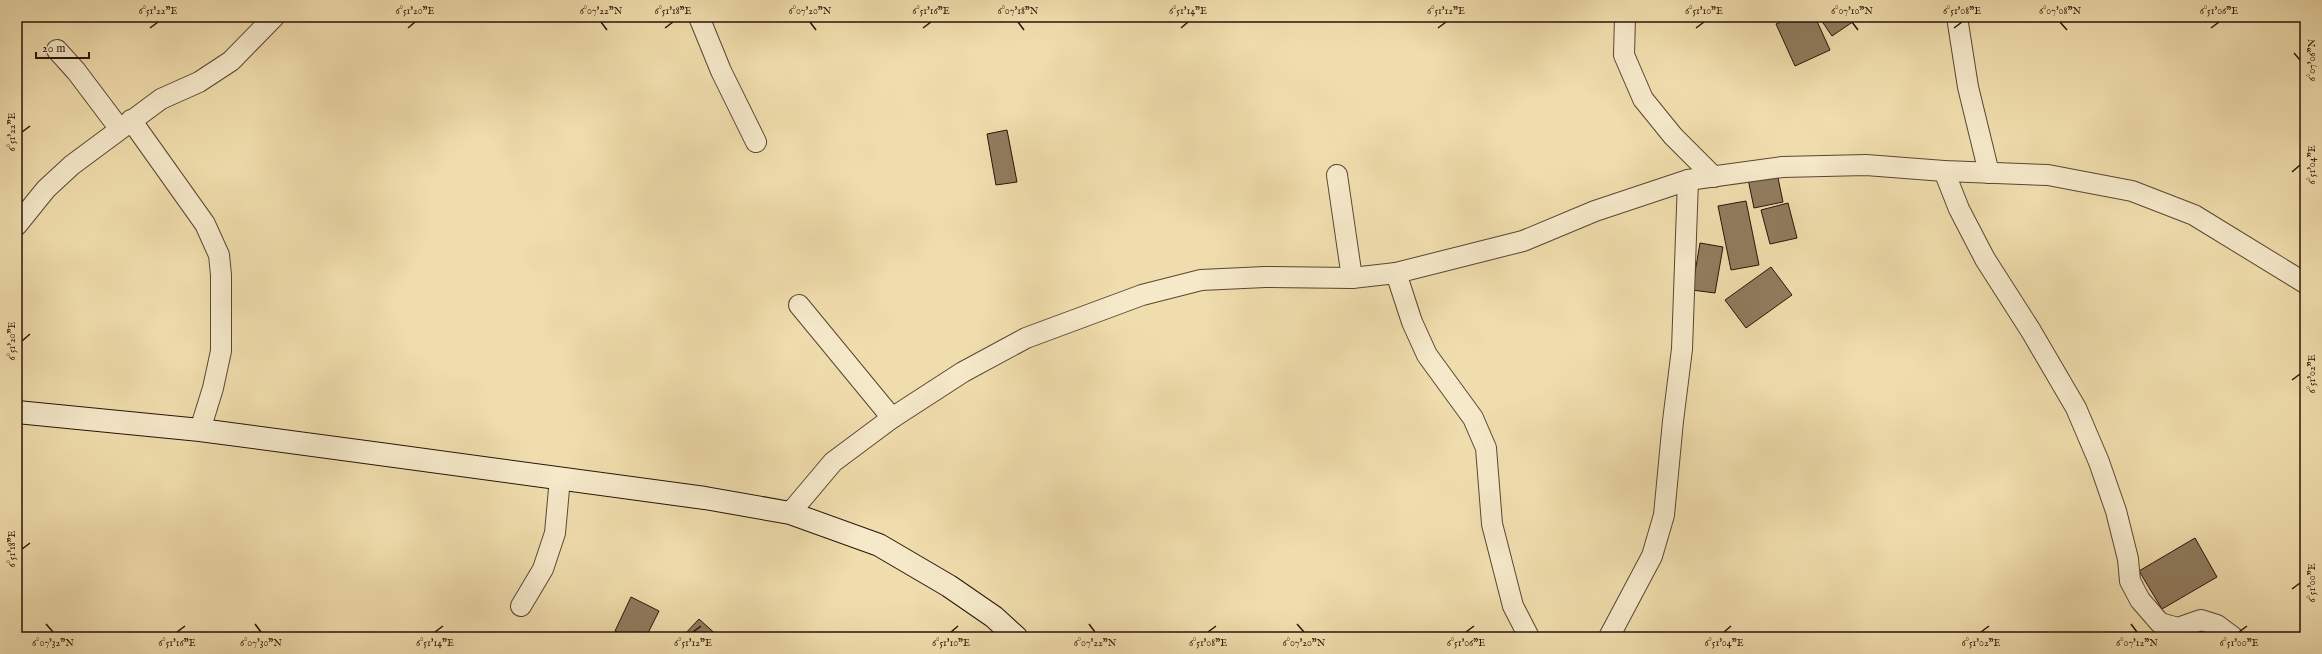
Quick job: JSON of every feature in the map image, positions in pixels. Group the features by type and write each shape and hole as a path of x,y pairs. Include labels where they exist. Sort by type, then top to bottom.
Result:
{"main road":[{"path":"17,412 200,430 705,498 790,513 880,545 949,586 994,617 1016,637"}],"street":[{"path":"17,225 46,189 125,124 161,99 199,82 231,61 274,17"},
{"path":"699,17 721,71 756,142"},
{"path":"1625,17 1624,55 1643,99 1673,136 1714,177"},
{"path":"1957,17 1968,87 1989,173"},
{"path":"57,50 125,124 205,224 219,255 222,275 222,351 213,388 200,430"},
{"path":"790,513 833,462 892,418 963,372 1026,338 1142,294 1201,280 1265,277 1352,278 1396,273 1523,241 1595,212 1688,180 1782,167 1859,165 1944,171 2048,175 2132,191 2194,215 2305,283"},
{"path":"1944,171 1959,209 1985,259 2031,331 2076,408 2099,462 2116,511 2128,559 2130,581 2140,600 2160,622 2178,628 2201,620 2217,625 2233,637"},
{"path":"1337,175 1352,278"},
{"path":"1609,637 1652,556 1664,515 1682,349 1688,180"},
{"path":"1396,273 1412,322 1427,355 1473,418 1486,448 1492,524 1513,606 1529,637"},
{"path":"799,305 892,418"},
{"path":"521,606 543,569 555,533 560,478"}],"building":[{"path":"1793,17 1815,17 1830,50 1795,66 1776,24"},
{"path":"1819,17 1860,17 1832,36"},
{"path":"1007,130 1017,182 996,185 987,134"},
{"path":"1777,173 1783,202 1754,208 1748,179"},
{"path":"1746,201 1759,265 1731,270 1718,206"},
{"path":"1788,203 1797,238 1770,244 1761,210"},
{"path":"1700,243 1723,247 1715,293 1692,290"},
{"path":"1771,267 1792,295 1746,328 1725,300"},
{"path":"2195,538 2217,577 2162,609 2139,571"},
{"path":"631,597 659,611 646,637 628,637 615,631"},
{"path":"699,619 719,637 683,636"}]}
